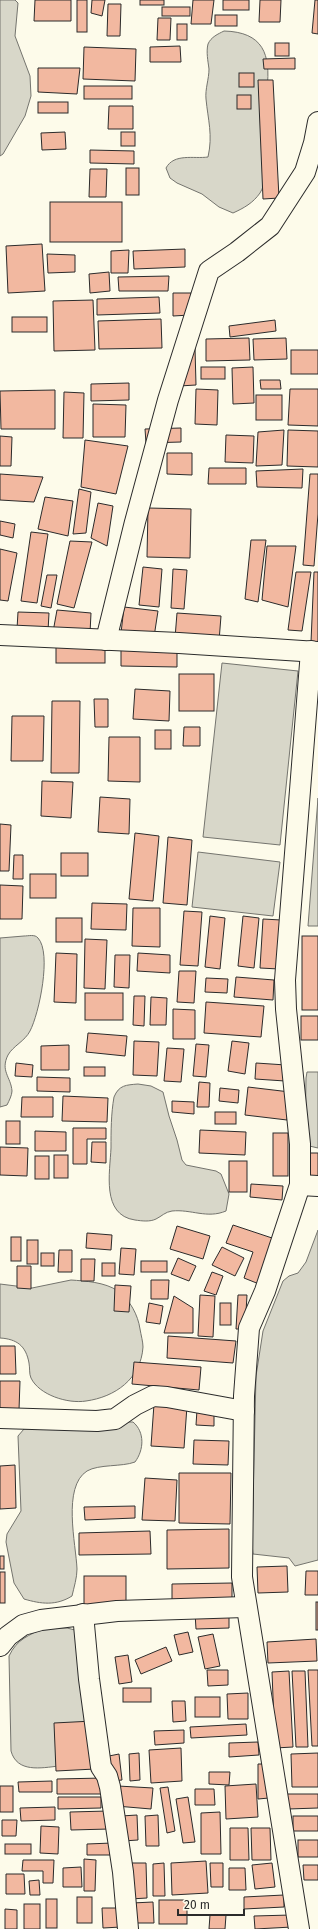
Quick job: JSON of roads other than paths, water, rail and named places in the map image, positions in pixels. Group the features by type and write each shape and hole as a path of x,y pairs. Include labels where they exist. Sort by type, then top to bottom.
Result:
{"street":[{"path":"106,640 135,522 168,400 209,271 237,252 270,226 305,172 314,143 318,122"},
{"path":"0,635 314,651 285,980 286,1009 300,1144 309,1186 249,1328 246,1352 244,1412 242,1577 245,1607 256,1662 299,1929"},
{"path":"0,1418 97,1421 115,1419 135,1405 152,1396 167,1397 244,1412"},
{"path":"0,1646 8,1636 23,1625 41,1620 83,1614 176,1608 245,1607"},
{"path":"83,1614 89,1679 101,1767 107,1776 111,1795 123,1872 128,1929"}]}
